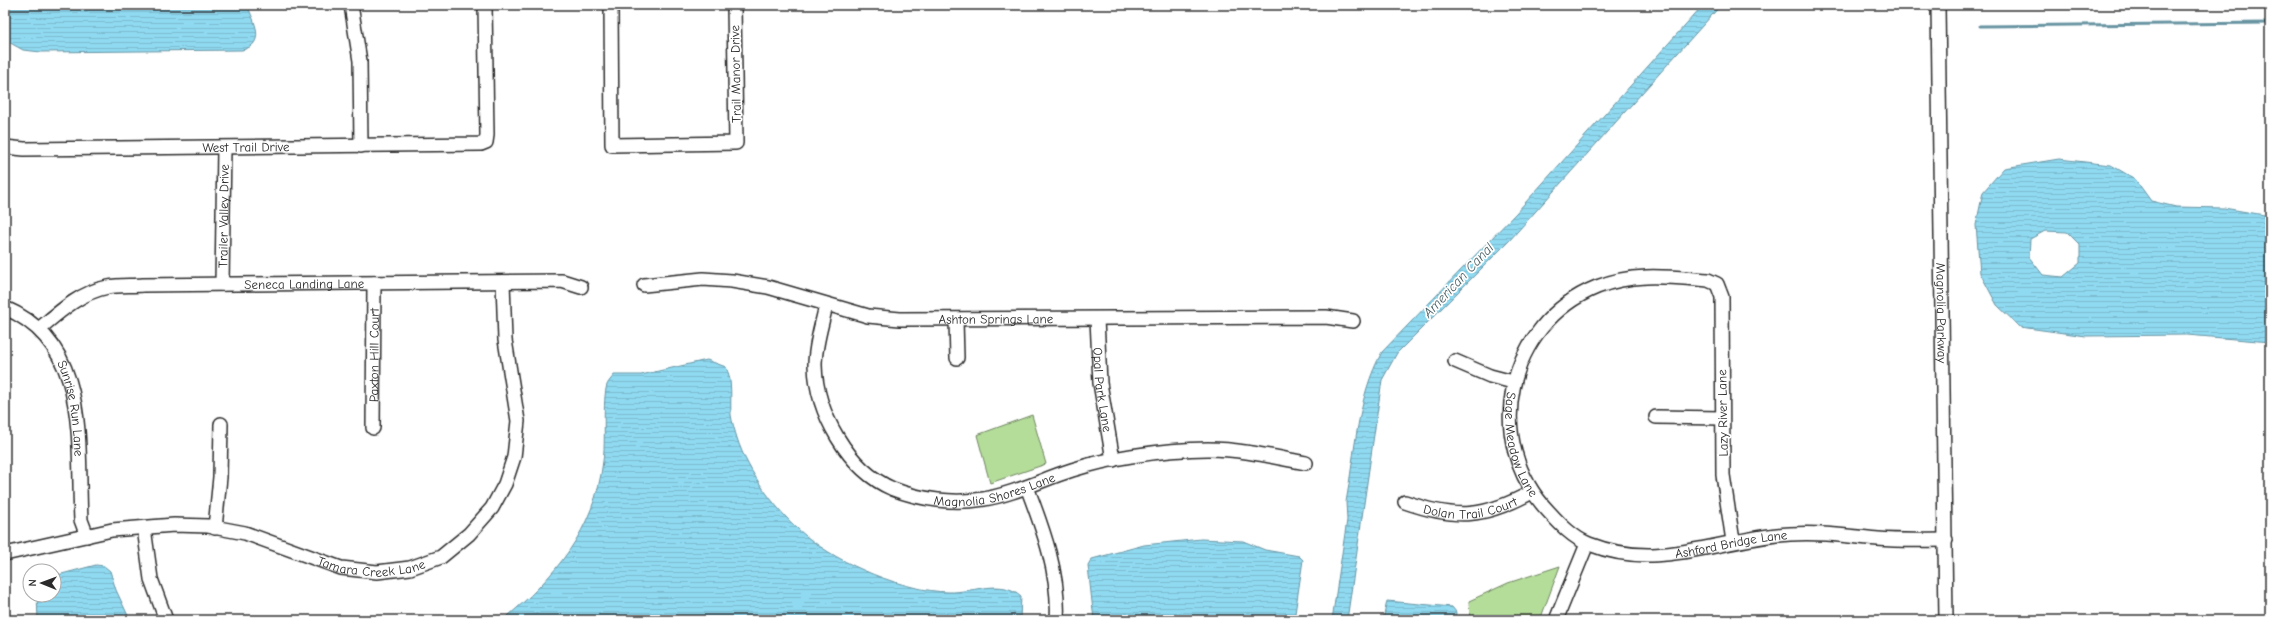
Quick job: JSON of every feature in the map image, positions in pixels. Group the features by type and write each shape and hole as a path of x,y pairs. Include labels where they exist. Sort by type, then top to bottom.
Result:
{"street":[{"path":"351,5 360,61 361,146"},
{"name":"West Trail Drive","path":"5,147 24,149 224,148 481,144 486,142 487,135 485,5"},
{"name":"Trail Manor Drive","path":"612,5 612,145 736,143 734,5"},
{"name":"Magnolia Parkway","path":"1938,5 1946,620"},
{"name":"Trailer Valley Drive","path":"222,284 224,148"},
{"name":"Sage Meadow Lane","path":"1587,544 1564,528 1532,492 1517,461 1510,429 1510,407 1513,382 1524,355 1539,330 1557,311 1596,287 1637,276 1708,280 1717,284"},
{"name":"Ashton Springs Lane","path":"644,285 703,279 732,281 768,287 868,316 900,319 956,320 1326,316 1353,321"},
{"name":"Seneca Landing Lane","path":"39,328 64,307 84,296 107,287 222,284 562,281 581,287"},
{"name":"Tamara Creek Lane","path":"5,554 112,530 174,525 215,528 244,533 341,568 377,572 410,568 441,557 469,534 492,508 505,484 514,457 518,438 518,421 505,340 503,282"},
{"name":"Paxton Hill Court","path":"373,428 374,283"},
{"name":"Lazy River Lane","path":"1717,284 1722,297 1723,475 1734,541"},
{"name":"Magnolia Shores Lane","path":"826,305 817,339 815,365 819,393 828,422 842,444 867,472 892,488 929,499 958,502 985,499 1027,487 1072,469 1130,456 1208,449 1254,453 1306,463"},
{"name":"Sunrise Run Lane","path":"5,308 39,328 61,358 71,383 78,418 81,520 86,536"},
{"name":"Opal Park Lane","path":"1097,318 1100,383 1114,460"},
{"path":"956,320 957,358"},
{"path":"1455,361 1483,373 1513,382"},
{"path":"1656,417 1722,418"},
{"path":"215,528 220,477 221,424"},
{"path":"1027,487 1049,554 1056,588 1057,620"},
{"name":"Dolan Trail Court","path":"1406,502 1433,511 1464,514 1486,512 1504,506 1532,492"},
{"path":"144,528 151,578 166,620"},
{"name":"Ashford Bridge Lane","path":"1587,544 1612,552 1660,556 1734,541 1788,534 1819,533 1878,539 1946,540"},
{"path":"1556,620 1587,544"}],"green space":[{"path":"1032,415 1046,464 990,483 977,435"},
{"path":"1560,566 1540,620 1470,620 1469,601 1508,583"}],"water":[{"path":"5,5 247,5 255,25 256,37 254,43 250,47 242,50 41,52 23,50 5,40"},
{"name":"American Canal","path":"1703,5 1721,5 1509,241 1397,353 1382,380 1347,620 1332,620 1347,520 1346,502 1358,426 1367,388 1382,352 1516,213"},
{"path":"2059,159 2111,165 2135,179 2151,201 2176,207 2224,208 2270,216 2270,342 2187,335 2086,336 2020,327 1997,305 1980,273 1976,225 1983,192 2004,168","holes":["2045,231 2067,232 2080,245 2080,263 2063,277 2043,275 2029,257 2030,239"]},
{"path":"707,360 726,367 730,378 732,421 748,465 765,492 795,527 820,547 837,557 874,574 912,587 948,592 996,587 1013,591 1021,596 1020,620 503,620 522,604 555,569 569,551 581,531 591,509 598,486 603,461 606,392 608,384 614,375 641,375"},
{"path":"1201,539 1243,541 1265,550 1299,556 1303,560 1294,620 1094,620 1088,566 1092,559 1144,545"},
{"path":"96,565 104,566 110,571 116,590 130,620 38,620 37,603 62,603 62,574"},
{"path":"1387,601 1452,607 1456,612 1455,620 1383,620"}],"waterway":[{"path":"1980,26 2270,23"}]}
